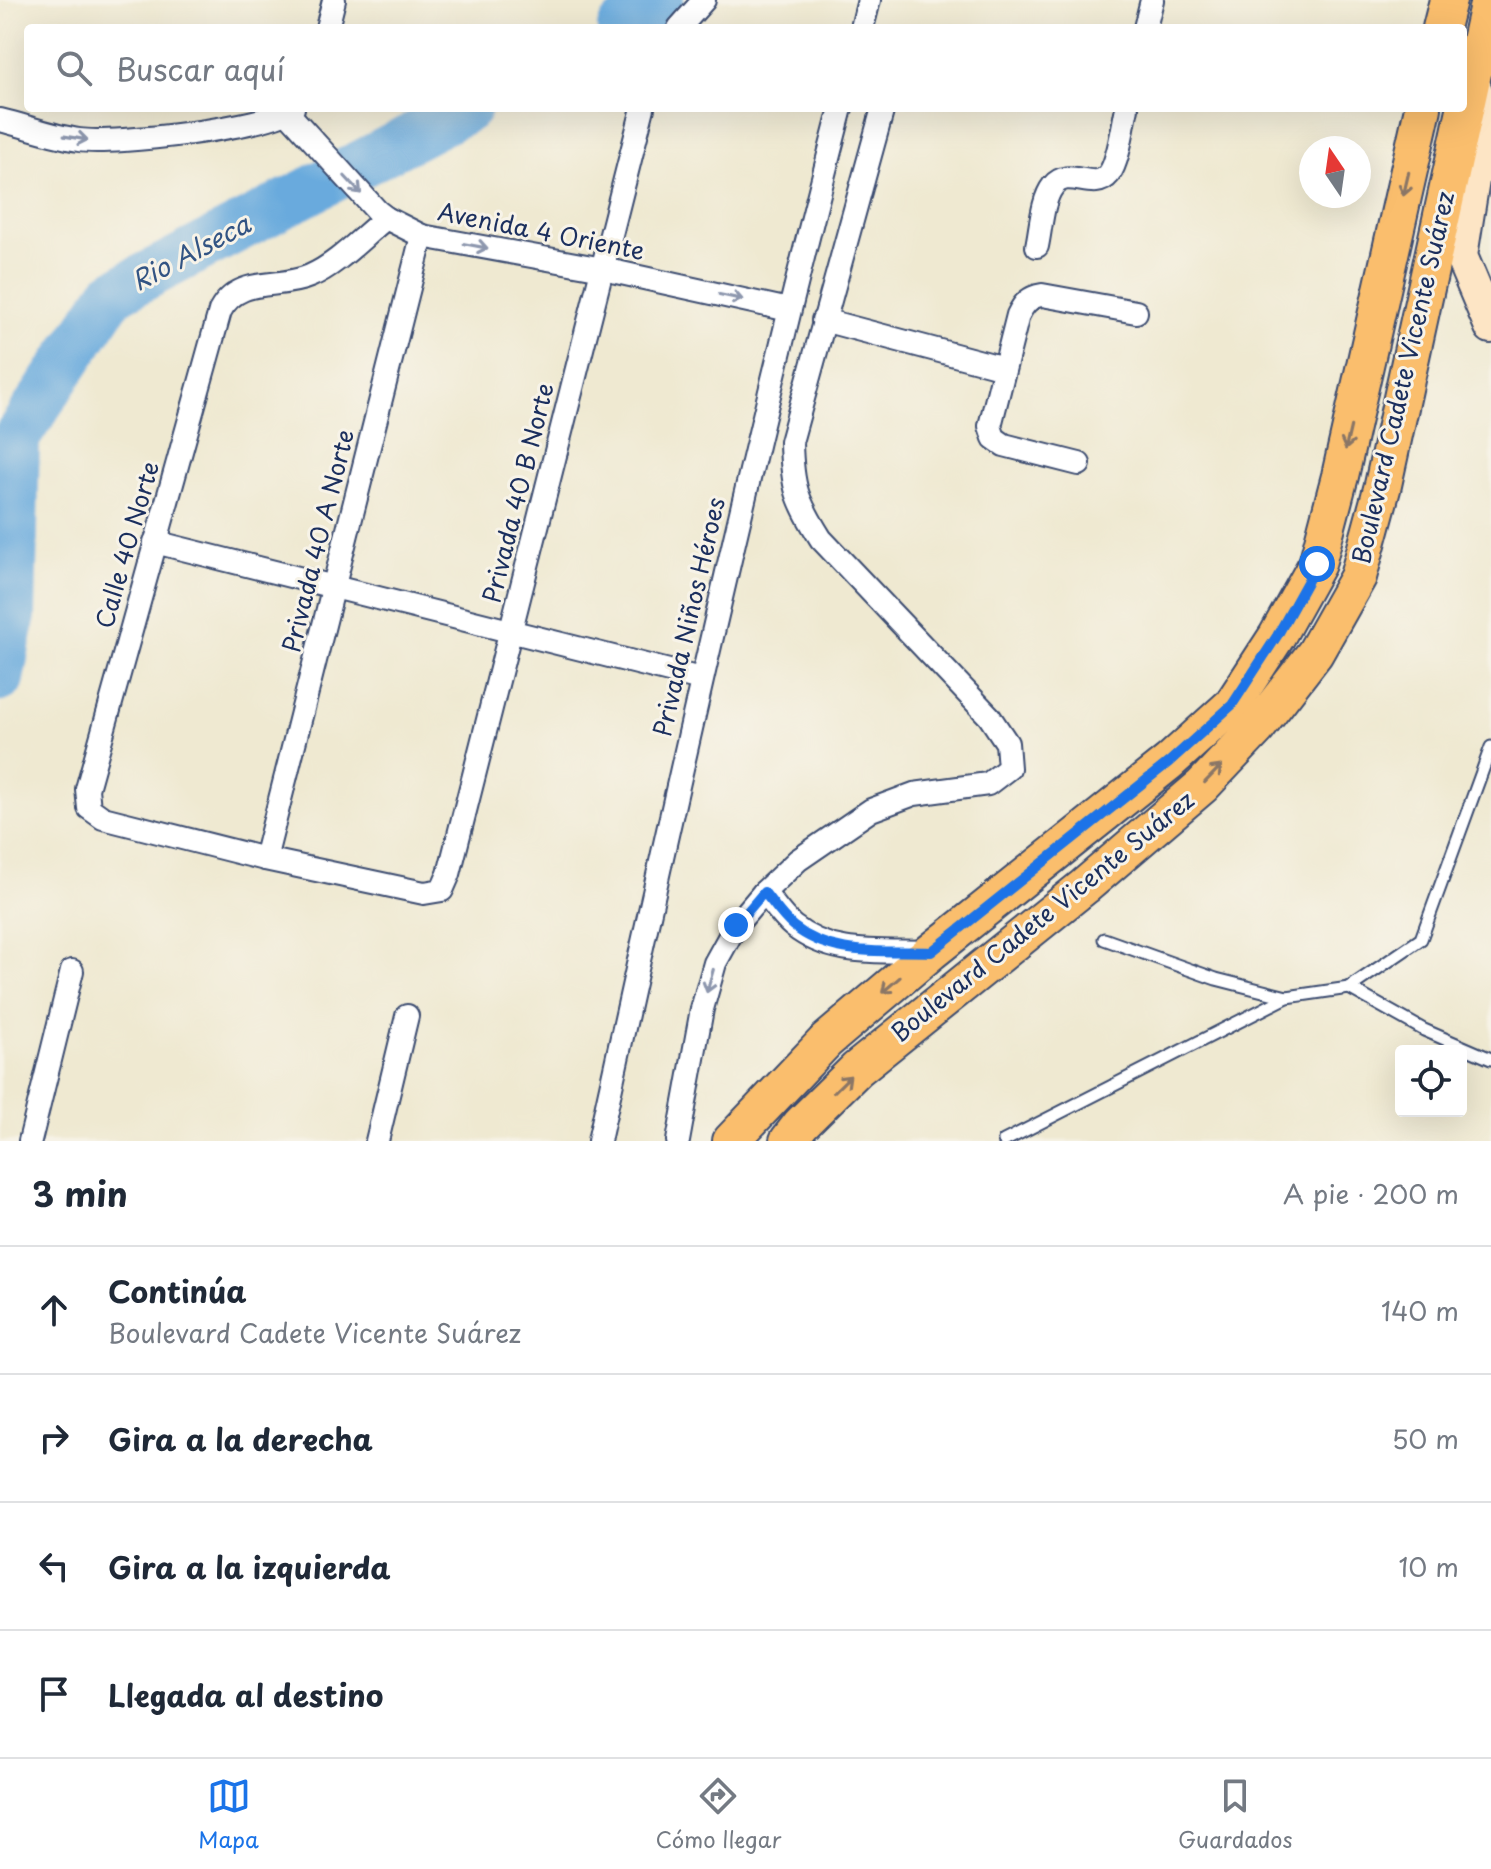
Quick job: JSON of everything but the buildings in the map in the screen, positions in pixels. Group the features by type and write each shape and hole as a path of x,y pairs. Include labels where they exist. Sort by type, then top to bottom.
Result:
{"main road":[{"path":"1442,24 1448,0"},
{"name":"Boulevard Cadete Vicente Suárez","path":"1467,96 1489,0"},
{"path":"1471,78 1484,111 1461,256 1491,327"},
{"name":"Boulevard Cadete Vicente Suárez","path":"731,1141 826,1041 931,952 1169,762 1232,705 1277,636 1317,564 1340,476 1422,112"},
{"name":"Boulevard Cadete Vicente Suárez","path":"788,1141 857,1069 1085,886 1202,786 1257,728 1315,653 1358,577 1383,485 1464,112"}],"street":[{"path":"328,24 334,0"},
{"path":"683,24 704,0"},
{"path":"863,24 869,0"},
{"path":"1146,24 1152,0"},
{"name":"Avenida 4 Oriente","path":"0,120 77,140 104,141 138,140 265,119 284,112"},
{"name":"Avenida 4 Oriente","path":"292,112 328,159 382,215 422,236 603,269 789,310"},
{"name":"Privada 40 B Norte","path":"265,859 424,893 442,890 449,874 642,112"},
{"name":"Privada Niños Héroes","path":"599,1141 701,679 840,112"},
{"path":"678,1141 702,1009 715,963 736,925 764,892 798,860 871,810 914,794 988,784 1009,768 1007,743 989,716 821,539 800,506 791,473 791,442 882,112"},
{"path":"1037,246 1054,184 1063,178 1100,181 1109,175 1114,166 1126,112"},
{"name":"Calle 40 Norte","path":"265,859 103,818 89,808 87,789 220,311 227,298 237,290 307,278 320,271 382,215"},
{"name":"Privada 40 A Norte","path":"265,859 422,236"},
{"path":"1079,464 1004,445 994,438 990,426 1018,315 1023,304 1032,297 1042,295 1136,312"},
{"path":"823,320 1004,368"},
{"path":"155,542 701,679"},
{"path":"764,892 790,924 816,942 837,949 931,952"},
{"path":"30,1141 72,971"},
{"path":"377,1141 407,1016"}],"lane":[{"path":"1004,1141 1287,997 1349,988 1421,939 1491,747"},
{"path":"1104,939 1216,979 1287,997"},
{"path":"1349,988 1424,1030 1491,1059"}],"waterway":[{"name":"Rio Alseca","path":"628,24 651,12 660,0"},
{"name":"Rio Alseca","path":"0,678 12,615 16,438 112,294 460,112"}],"route":[{"path":"736,925 764,892 790,924 816,942 837,949 931,952 1169,762 1232,705 1277,636 1317,564"}]}
